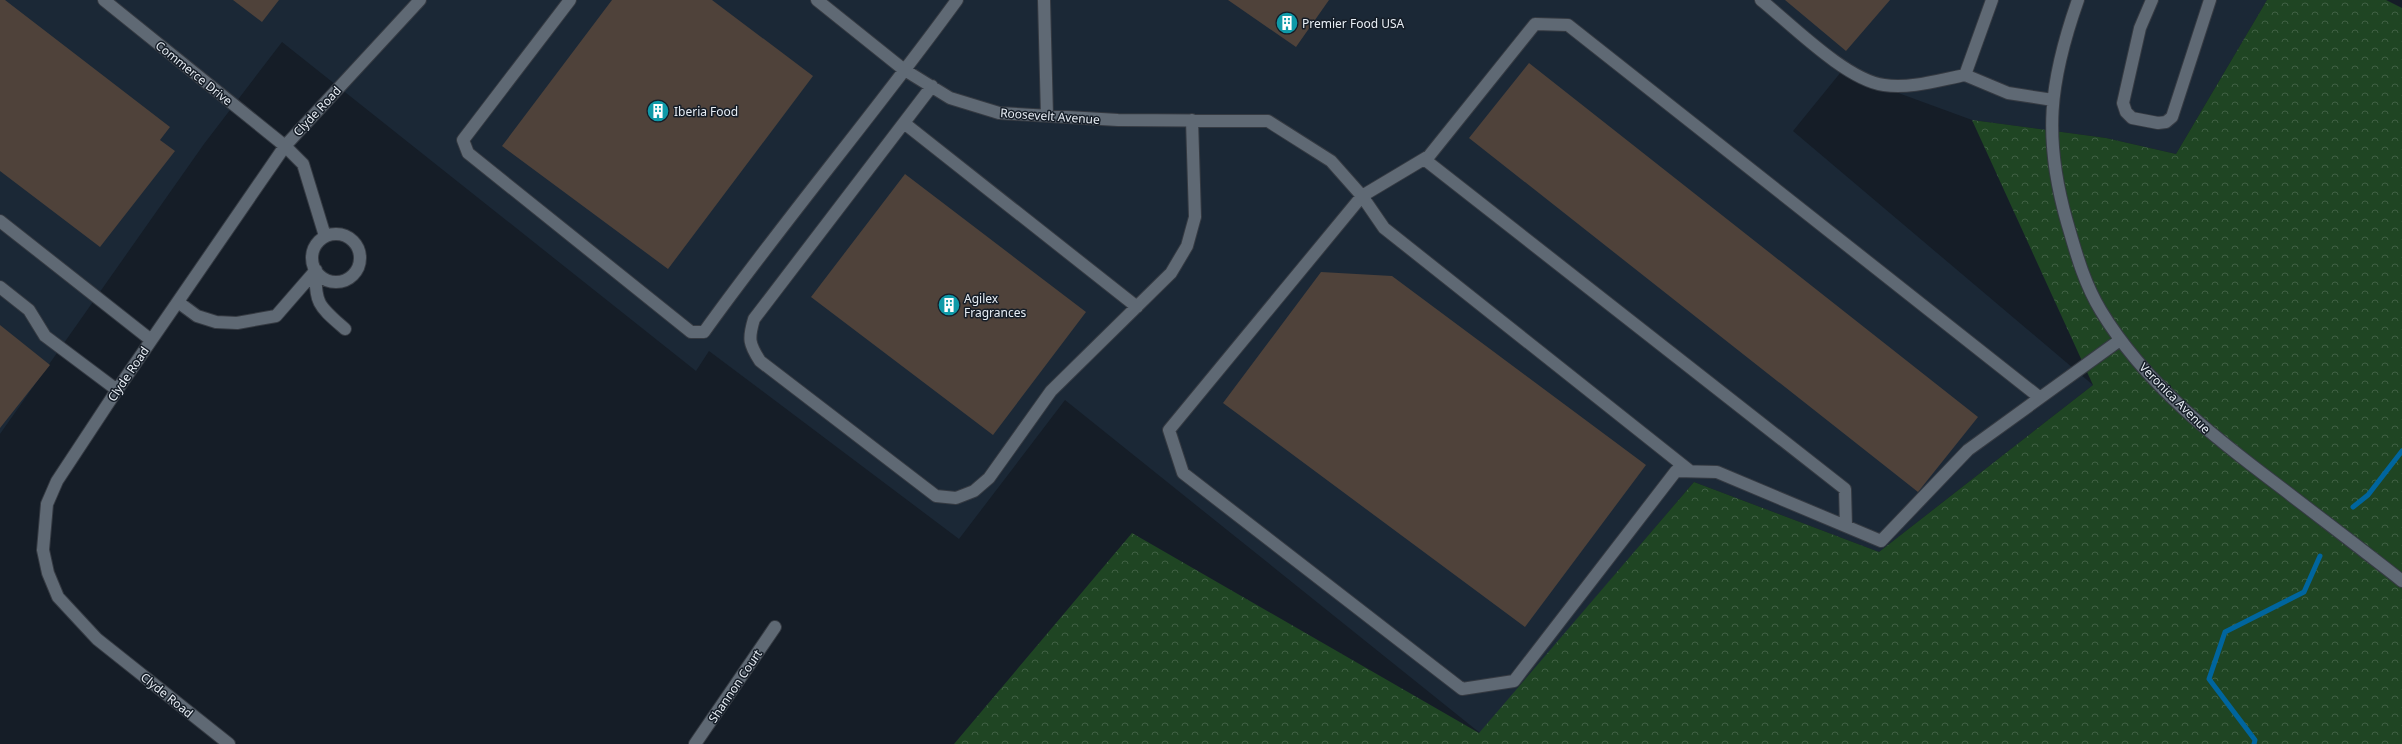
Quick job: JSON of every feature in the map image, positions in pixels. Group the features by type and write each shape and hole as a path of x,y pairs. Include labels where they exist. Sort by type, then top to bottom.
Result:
{"street":[{"name":"Commerce Drive","path":"104,0 285,146 303,164 325,236"},
{"name":"Clyde Road","path":"229,744 97,639 58,597 48,573 43,550 47,504 57,482 117,390 285,146 420,0"},
{"path":"570,0 463,140 468,153 691,332 704,332 840,153 906,71 957,0"},
{"name":"Roosevelt Avenue","path":"817,0 906,71 950,98 998,114 1118,120 1268,121 1331,161 1362,196 1384,228 1690,471"},
{"path":"1044,0 1047,116"},
{"path":"1761,0 1843,67 1863,79 1883,85 1908,86 1965,75 2008,93 2053,100"},
{"path":"1965,75 1992,0"},
{"name":"Veronica Avenue","path":"2078,0 2062,45 2053,100 2053,157 2062,205 2081,270 2100,310 2120,340 2152,378 2215,437 2402,581"},
{"path":"2152,0 2140,28 2123,103 2126,112 2132,118 2158,123 2166,122 2172,117 2210,0"},
{"path":"2039,397 1568,25 1535,24 1429,156 1362,196 1169,430 1183,473 1462,689 1514,681 1676,471 1717,472 1881,541 1968,450 2039,397 2120,340"},
{"path":"932,86 754,319 750,333 750,345 760,362 936,496 956,498 974,491 989,478 1051,391 1171,274 1187,246 1195,217 1192,120"},
{"path":"904,123 1137,306"},
{"path":"1424,159 1845,490 1846,526"},
{"path":"0,221 151,340"},
{"path":"316,270 321,276 336,282 351,277 360,264 359,248 355,242 341,234 325,236 315,247 312,255 316,270 315,292 325,311 345,329"},
{"path":"178,302 198,316 216,322 237,323 276,316 316,270"},
{"path":"0,287 29,310 45,336 117,390"},
{"name":"Shannon Court","path":"695,744 775,627"}],"shaded area":[{"path":"0,0 2267,0 2176,154 2106,138 1972,120 1841,72 1793,131 2093,385 1879,552 1694,482 1480,733 1065,400 959,539 709,351 696,371 282,42 204,144 0,434"}],"green space":[{"path":"2267,0 2386,0 2402,8 2402,744 954,744 1132,533 1479,733 1694,482 1879,552 2093,385 1972,120 2106,138 2176,154"}],"building":[{"path":"0,0 5,0 170,127 160,140 175,151 100,247 0,171"},
{"path":"233,0 279,0 262,22"},
{"name":"Iberia Food","path":"612,0 712,0 813,76 668,269 502,146"},
{"name":"Premier Food USA","path":"1228,0 1329,0 1296,47"},
{"path":"1785,0 1890,0 1846,51"},
{"path":"1529,63 1978,417 1918,492 1469,138"},
{"name":"Agilex Fragrances","path":"905,174 1086,312 993,435 811,297"},
{"path":"1321,272 1392,276 1646,465 1525,627 1223,403"},
{"path":"0,325 50,365 0,428"}],"waterway":[{"path":"2353,507 2368,495 2402,451"},
{"path":"2254,744 2255,740 2209,679 2225,632 2304,592 2320,556"}],"place":[{"name":"Premier Food USA","path":"1287,23"},
{"name":"Iberia Food","path":"658,111"},
{"name":"Agilex Fragrances","path":"949,305"}]}
